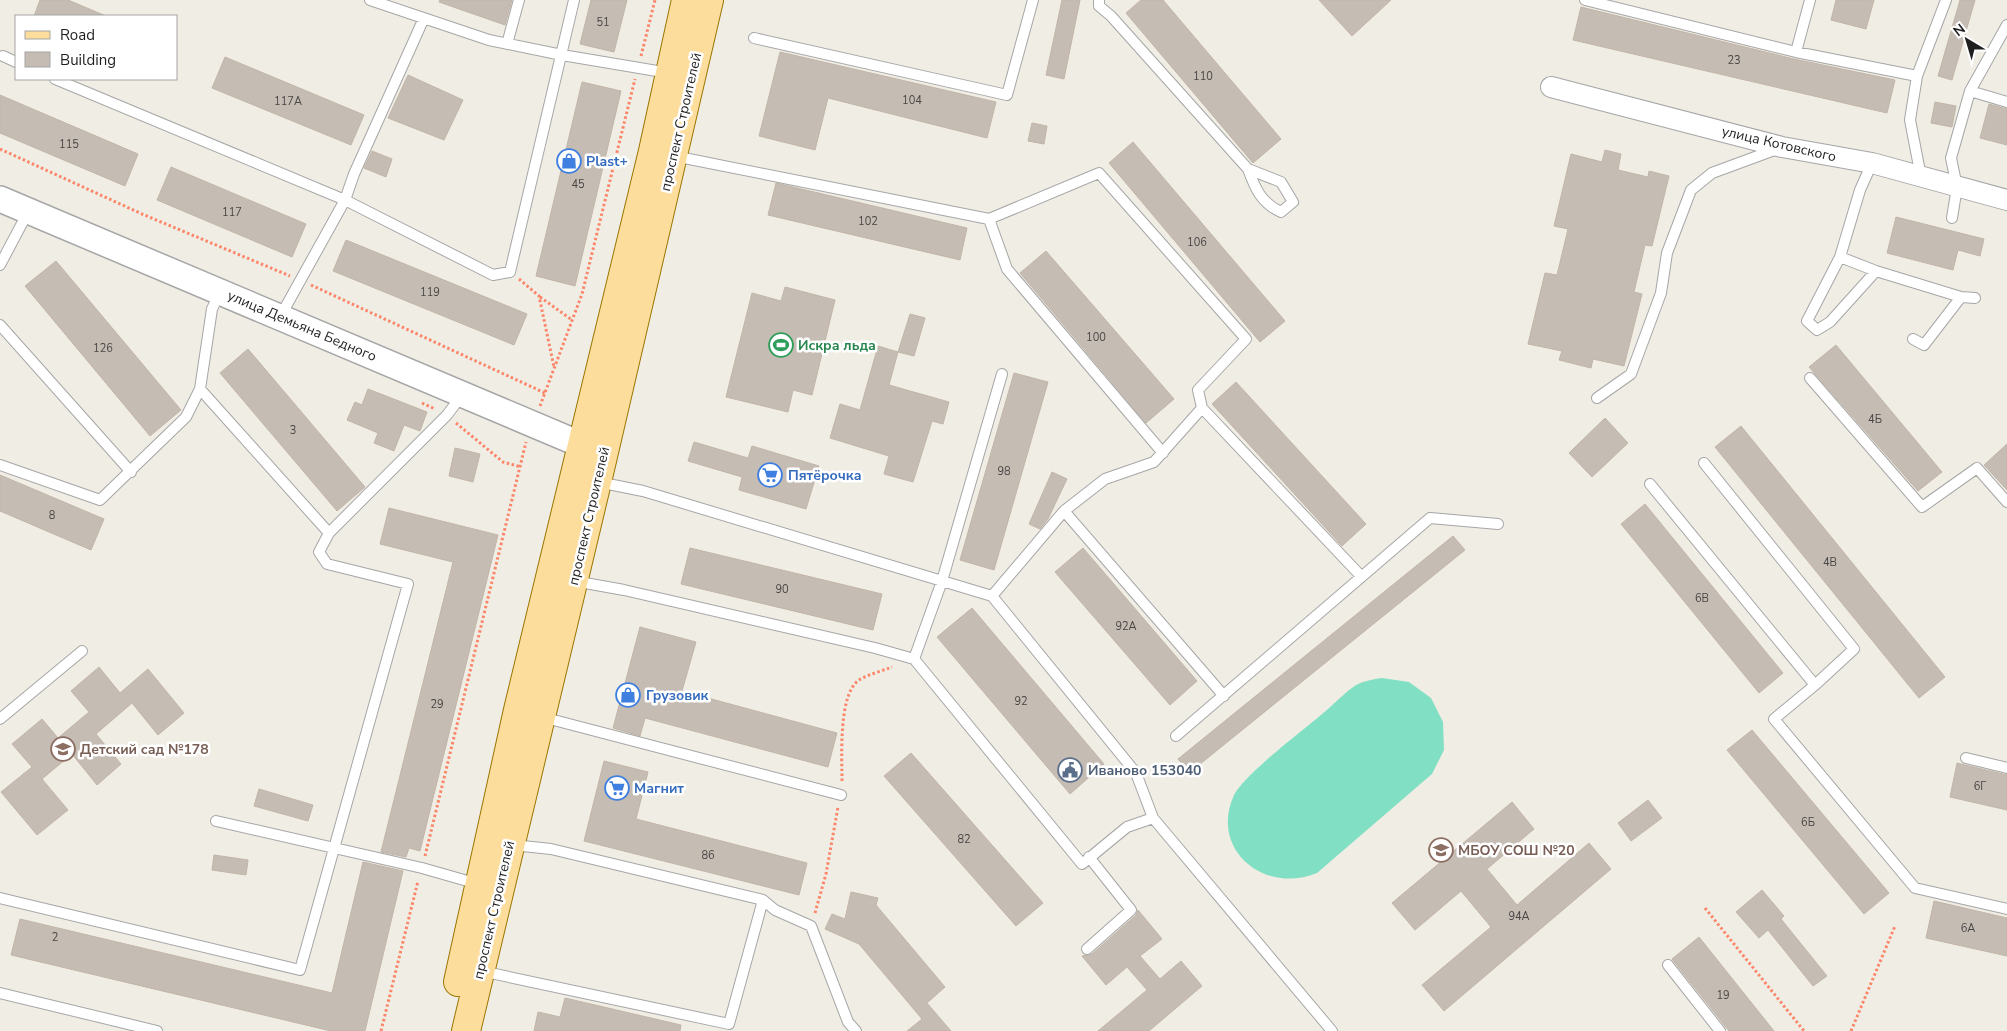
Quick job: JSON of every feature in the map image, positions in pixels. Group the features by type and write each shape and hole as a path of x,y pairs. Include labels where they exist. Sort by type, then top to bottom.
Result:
{"main road":[{"name":"проспект Строителей","path":"447,1031 489,887 592,450 686,0"},
{"name":"проспект Строителей","path":"500,842 541,717 597,482 592,450 674,156 709,0"},
{"name":"проспект Строителей","path":"466,1031 480,971 489,887"}],"street":[{"name":"улица Котовского","path":"1551,87 1782,147 1872,163 2007,200"},
{"name":"улица Демьяна Бедного","path":"0,199 592,450"}],"lane":[{"path":"370,0 489,40 562,56 670,73"},
{"path":"507,44 519,0"},
{"path":"57,80 345,200 493,275 510,272 574,0"},
{"path":"754,38 1007,95 1033,0"},
{"path":"1098,0 1099,6 1111,16 1248,169 1255,187 1269,206 1281,212 1293,202 1281,182 1248,169"},
{"path":"1585,0 1796,52 1917,76"},
{"path":"1796,52 1810,0"},
{"path":"1921,177 1910,120 1917,76 1946,0"},
{"path":"280,317 345,200 354,174 424,18"},
{"path":"1952,218 1957,187 1950,158 1970,91 2007,25"},
{"path":"1,58 15,62"},
{"path":"1970,91 2007,102"},
{"path":"1597,398 1631,374 1661,293 1667,253 1692,190 1712,172 1782,147"},
{"path":"674,156 990,219 1099,173 1246,339 1198,390 1202,408 1360,575"},
{"path":"1872,163 1860,190 1840,257 1807,321 1817,330 1830,322 1876,271"},
{"path":"0,265 29,211"},
{"path":"990,219 1006,269 1162,453"},
{"path":"1840,257 1876,271 1961,297 1975,298"},
{"path":"0,465 100,500 186,417 200,389 212,309 220,291"},
{"path":"1913,339 1924,345 1961,297"},
{"path":"0,325 131,472"},
{"path":"914,659 942,580 1002,374"},
{"path":"1810,378 1922,507 1976,468 2007,502"},
{"path":"200,389 329,533"},
{"path":"0,898 300,970 408,584 327,564 319,552 329,533 447,415 462,394"},
{"path":"992,596 1064,512 1105,479 1154,462 1202,408"},
{"path":"1704,463 1854,649 1774,718 1915,888 2007,909"},
{"path":"597,482 643,490 992,596 1136,773 1153,818 1332,1031"},
{"path":"1650,484 1815,684"},
{"path":"1064,512 1224,696"},
{"path":"1176,736 1224,696 1360,575 1430,518 1498,524"},
{"path":"573,581 624,590 875,648 914,659 1082,864 1127,827 1153,818"},
{"path":"0,718 82,651"},
{"path":"541,717 841,795"},
{"path":"1966,758 2007,768"},
{"path":"216,821 422,868 489,887"},
{"path":"500,842 551,849 763,900 775,910 811,926 848,1022 856,1031"},
{"path":"1088,949 1131,910 1089,857"},
{"path":"480,971 729,1024 763,900"},
{"path":"1668,965 1720,1031"},
{"path":"0,993 157,1031"}],"path":[{"path":"381,1031 521,467 522,452 582,294 655,0"},
{"path":"0,149 142,214 301,280 545,393"},
{"path":"510,272 572,320"},
{"path":"539,296 554,367"},
{"path":"811,926 826,874 841,795 842,738 849,693 858,680 914,659"},
{"path":"1705,908 1804,1031"},
{"path":"1851,1031 1895,926"}],"green space":[{"path":"1382,678 1409,682 1431,698 1443,722 1444,750 1432,774 1317,873 1297,878 1278,878 1261,872 1246,862 1235,849 1229,833 1228,815 1234,795 1249,776 1261,765 1352,688 1362,682"}],"building":[{"path":"40,0 68,0 104,15 34,15"},
{"path":"440,0 512,0 505,25 439,2"},
{"path":"591,0 627,0 614,52 580,44"},
{"path":"1062,0 1080,0 1064,79 1046,75"},
{"path":"1141,0 1163,0 1281,139 1253,163 1126,13"},
{"path":"1319,0 1391,0 1352,36"},
{"path":"1836,0 1874,0 1866,29 1831,20"},
{"path":"1960,0 1975,0 1952,80 1938,76"},
{"path":"1581,7 1794,59 1895,80 1887,113 1573,40"},
{"path":"780,52 996,102 987,138 828,98 815,150 759,136"},
{"path":"225,57 364,115 351,145 212,88"},
{"path":"408,75 463,100 444,140 388,118"},
{"path":"582,82 621,91 575,286 536,276"},
{"path":"0,95 138,154 125,186 0,133"},
{"path":"1935,102 1956,106 1952,127 1931,123"},
{"path":"1989,104 2007,109 2007,145 1980,138"},
{"path":"1032,123 1047,126 1044,144 1028,141"},
{"path":"1133,142 1285,321 1260,342 1109,163"},
{"path":"1605,150 1621,154 1618,170 1648,177 1649,171 1669,176 1652,246 1645,245 1634,292 1642,294 1624,366 1593,359 1591,368 1559,360 1562,351 1528,344 1545,273 1557,275 1568,229 1554,226 1571,154 1602,162"},
{"path":"372,151 392,159 386,177 364,168"},
{"path":"171,167 306,224 292,257 157,200"},
{"path":"776,183 967,228 960,260 768,215"},
{"path":"1896,217 1984,239 1980,256 1958,250 1953,270 1887,253"},
{"path":"346,240 527,314 514,345 333,271"},
{"path":"1046,251 1174,399 1146,423 1020,273"},
{"path":"56,261 181,410 150,436 25,286"},
{"name":"Искра льда","path":"785,287 835,300 812,395 793,390 788,412 726,397 752,293 781,301"},
{"path":"910,314 925,318 914,356 898,352"},
{"path":"1836,345 1942,472 1918,491 1809,367"},
{"path":"878,346 898,352 889,385 949,402 943,424 932,421 913,482 884,474 889,456 830,438 840,404 860,410"},
{"path":"248,349 365,487 337,511 220,373"},
{"path":"1014,373 1048,382 994,570 960,560"},
{"path":"1236,382 1366,524 1342,546 1212,404"},
{"path":"368,389 427,412 420,431 404,425 394,451 374,443 378,433 347,420 355,402 362,405"},
{"path":"1605,418 1628,443 1592,477 1569,453"},
{"path":"1741,426 1945,677 1919,698 1715,447"},
{"path":"694,442 748,458 752,446 819,466 806,509 739,490 742,477 688,461"},
{"path":"2007,444 2007,490 1984,465"},
{"path":"455,448 480,454 473,482 449,476"},
{"path":"1052,472 1067,479 1048,519 1040,529 1029,524"},
{"path":"0,475 104,519 91,550 0,511"},
{"path":"1645,504 1783,673 1759,693 1621,524"},
{"path":"389,508 498,535 420,851 409,848 406,857 381,852 453,562 380,544"},
{"path":"1453,536 1465,550 1189,773 1178,759"},
{"path":"690,548 882,594 873,630 681,584"},
{"path":"1083,548 1197,681 1170,705 1055,572"},
{"path":"972,608 1104,764 1070,794 937,637"},
{"path":"640,627 696,642 682,691 837,733 828,767 645,718 640,736 613,728"},
{"name":"Детский сад №178","path":"99,667 120,693 148,669 184,713 158,735 132,703 96,734 121,764 97,785 72,754 42,779 68,810 37,835 1,792 32,767 12,744 42,719 58,738 89,712 71,691"},
{"path":"1752,730 1889,893 1864,914 1727,750"},
{"path":"911,753 1043,903 1016,926 884,776"},
{"path":"604,761 648,772 636,819 807,863 799,895 584,841"},
{"path":"1957,763 2007,775 2007,810 1950,797"},
{"path":"259,789 313,805 308,821 254,806"},
{"path":"1648,800 1662,818 1631,841 1618,823"},
{"path":"1512,802 1534,829 1487,869 1517,905 1589,843 1611,869 1444,1011 1422,985 1491,927 1461,891 1415,930 1392,903"},
{"path":"214,855 248,860 246,875 212,870"},
{"path":"363,862 403,871 365,1031 331,1031 11,955 20,919 332,993"},
{"path":"1762,890 1784,916 1781,919 1827,976 1813,986 1768,930 1759,938 1736,912"},
{"path":"851,892 878,898 876,905 945,987 927,1003 951,1031 907,1031 922,1019 859,944 825,929 832,914 845,919"},
{"path":"1934,901 2007,918 2007,956 1926,938"},
{"path":"1138,910 1162,939 1140,956 1160,979 1181,961 1202,986 1149,1031 1098,1031 1147,990 1127,967 1106,985 1082,956 1092,954 1136,915"},
{"path":"1699,937 1774,1031 1729,1031 1672,959"},
{"path":"565,998 681,1025 680,1031 534,1031 538,1012 560,1017"}],"place":[{"name":"Plast+","path":"569,161"},
{"name":"Искра льда","path":"781,345"},
{"name":"Пятёрочка","path":"770,475"},
{"name":"Грузовик","path":"628,695"},
{"name":"Детский сад №178","path":"63,749"},
{"name":"Иваново 153040","path":"1070,770"},
{"name":"Магнит","path":"617,788"},
{"name":"МБОУ СОШ №20","path":"1441,850"}]}
